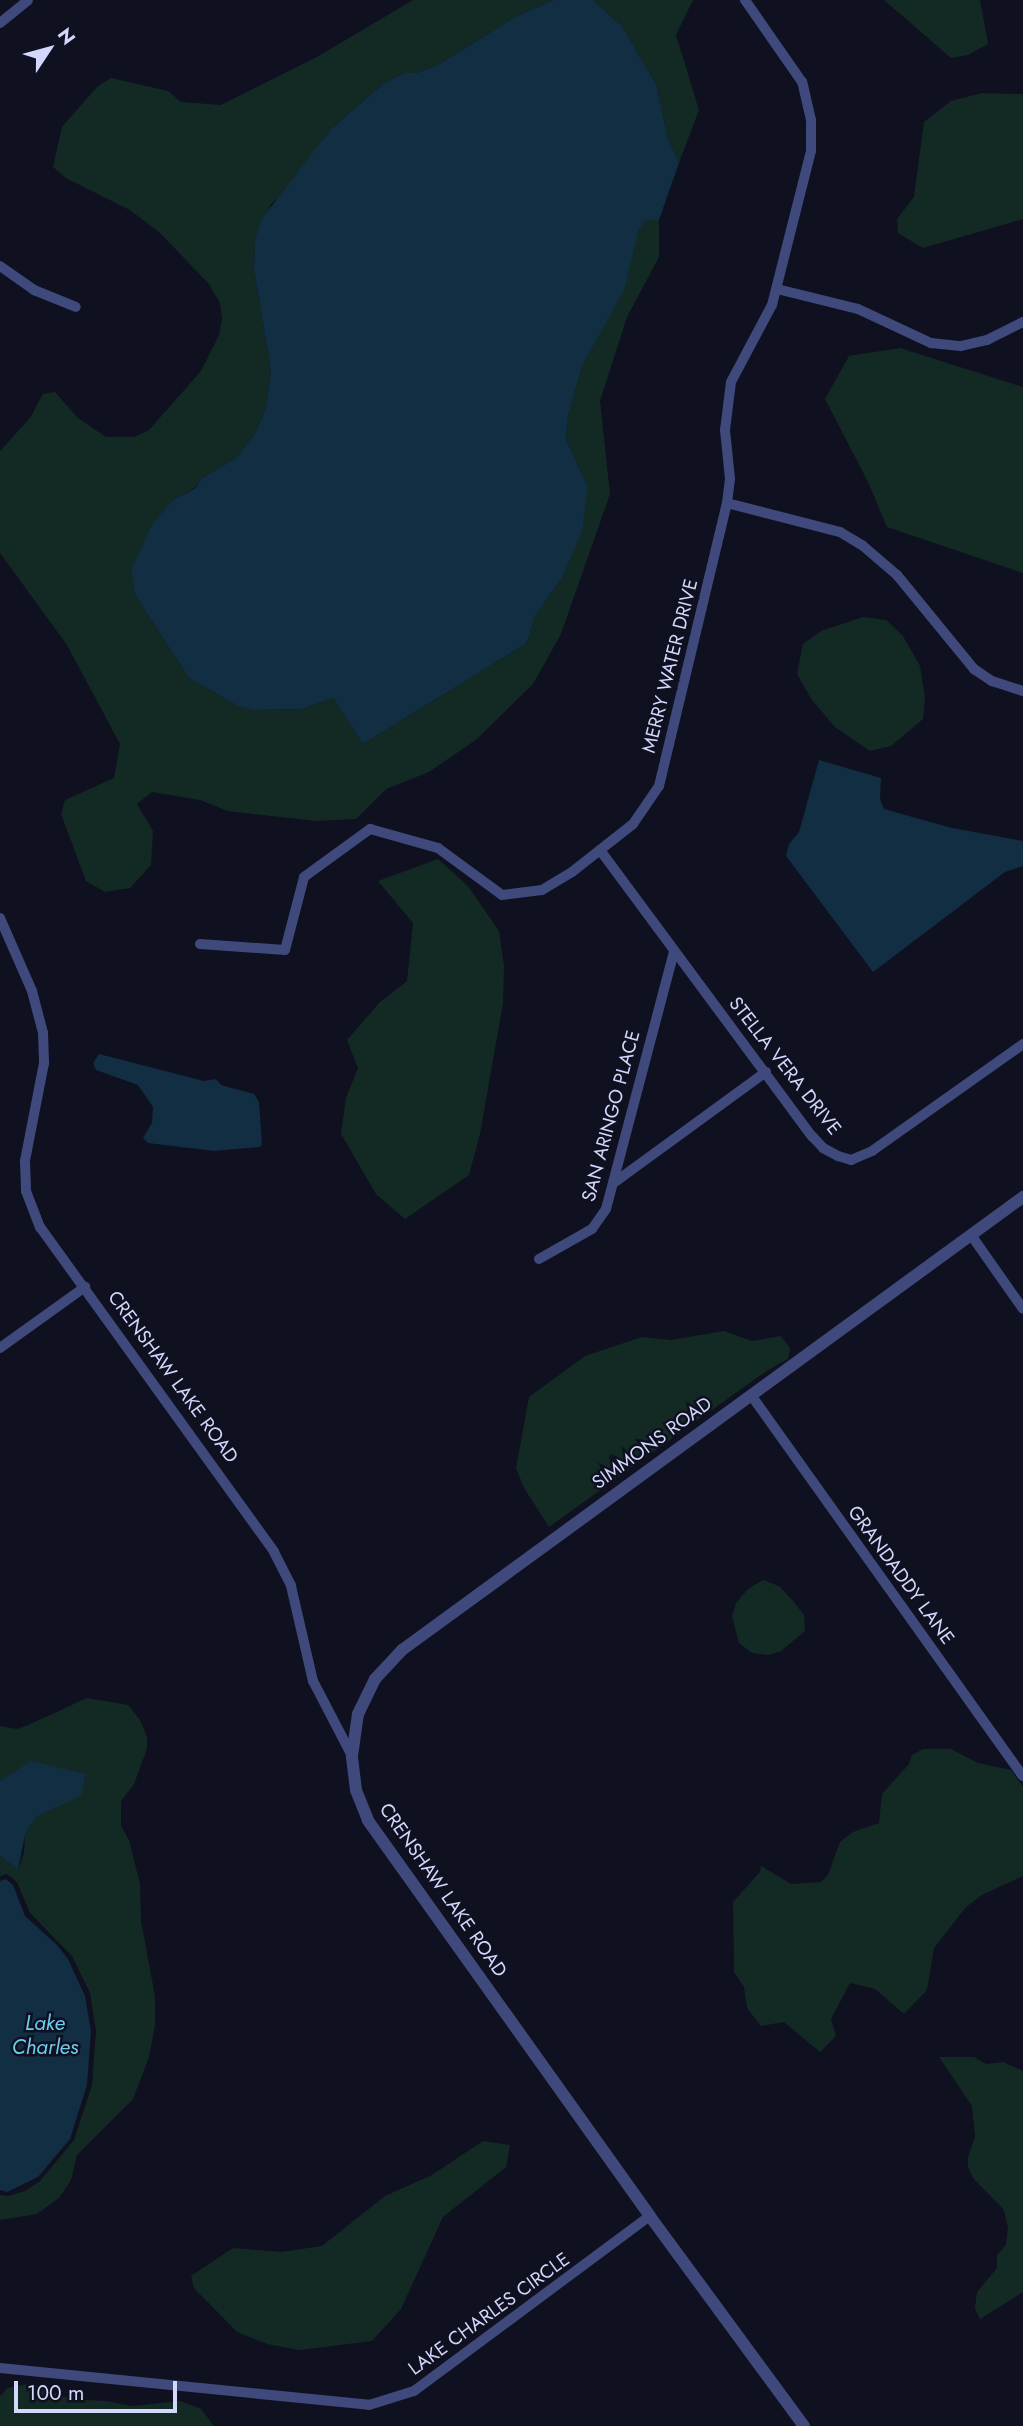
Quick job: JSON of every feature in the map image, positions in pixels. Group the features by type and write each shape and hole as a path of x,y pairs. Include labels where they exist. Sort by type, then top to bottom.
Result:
{"street":[{"path":"0,23 28,0"},
{"name":"MERRY WATER DRIVE","path":"201,944 285,950 304,877 370,829 438,848 502,895 542,890 633,824 659,786 727,503 730,479 725,430 731,382 764,323 777,289 811,151 811,120 802,82 745,0"},
{"path":"0,265 34,290 76,307"},
{"path":"777,289 858,309 931,344 961,346 987,341 1023,323"},
{"path":"727,503 840,532 862,545 897,575 974,669 992,681 1023,691"},
{"name":"STELLA VERA DRIVE","path":"600,850 822,1148 851,1160 872,1151 1023,1044"},
{"name":"CRENSHAW LAKE ROAD","path":"0,918 32,991 43,1033 44,1063 25,1161 26,1191 40,1227 274,1552 291,1586 313,1681 352,1756 356,1790 368,1820 650,2216 804,2426"},
{"name":"SAN ARINGO PLACE","path":"539,1259 592,1229 606,1209 674,951"},
{"path":"615,1182 766,1072"},
{"name":"SIMMONS ROAD","path":"352,1756 358,1714 375,1679 402,1650 1023,1198"},
{"path":"971,1235 1023,1309"},
{"path":"0,1348 85,1287"},
{"name":"GRANDADDY LANE","path":"751,1395 1023,1776"},
{"name":"LAKE CHARLES CIRCLE","path":"0,2368 369,2405 414,2391 650,2216"}],"green space":[{"path":"413,0 554,0 517,16 438,65 416,73 405,73 384,83 331,129 282,195 271,204 255,241 254,270 271,370 266,407 256,432 236,458 173,500 131,570 135,595 189,678 238,706 252,710 302,709 333,698 363,744 527,643 535,616 562,578 588,487 566,439 567,420 583,364 607,317 639,229 647,220 659,220 659,257 627,317 600,401 610,494 561,634 533,684 477,739 429,772 386,789 356,819 316,821 228,811 200,800 152,792 137,804 153,831 151,865 130,888 105,892 86,881 61,814 65,800 114,778 120,744 67,645 0,553 0,451 30,418 43,394 55,392 78,418 106,437 134,437 149,430 201,371 219,335 222,319 220,303 209,284 160,233 130,210 66,178 53,167 62,127 98,86 111,78 168,91 181,102 221,105 317,57"},
{"path":"593,0 693,0 676,35 699,110 679,163 668,138 656,84 622,26"},
{"path":"884,0 980,0 988,44 968,55 951,58"},
{"path":"982,93 1023,94 1023,219 923,248 898,233 897,219 914,197 924,122 951,101"},
{"path":"900,348 1023,387 1023,573 887,527 868,482 825,399 849,356"},
{"path":"863,617 886,620 903,636 920,666 925,697 923,719 891,746 870,751 835,727 812,700 797,674 803,644 821,631"},
{"path":"438,859 468,886 499,931 504,966 503,1003 480,1134 469,1175 405,1219 376,1194 341,1134 346,1098 358,1068 347,1040 379,1003 407,981 413,923 378,881"},
{"path":"724,1331 752,1341 781,1336 790,1348 788,1359 768,1370 549,1527 524,1488 516,1468 529,1397 585,1356 642,1337 671,1340"},
{"path":"763,1580 779,1586 804,1615 805,1631 781,1651 768,1655 752,1653 739,1643 732,1616 736,1603 748,1589"},
{"path":"87,1698 128,1705 140,1720 147,1737 147,1749 134,1784 121,1801 121,1826 129,1840 140,1884 141,1921 155,1996 155,2025 149,2057 133,2099 77,2155 71,2180 59,2198 37,2214 0,2220 0,2195 9,2196 25,2191 40,2181 74,2140 92,2085 96,2031 90,1993 72,1956 30,1913 17,1882 7,1874 0,1876 0,1856 18,1870 24,1853 25,1835 36,1817 80,1796 86,1774 31,1762 0,1781 0,1726 17,1729"},
{"path":"923,1749 951,1749 978,1763 1011,1770 1023,1787 1023,1876 982,1895 966,1907 934,1948 927,1990 904,2014 875,1989 850,1983 831,2019 836,2036 820,2052 784,2022 761,2026 747,2008 744,1987 734,1972 733,1902 760,1872 761,1866 791,1884 821,1882 828,1875 840,1842 853,1832 879,1823 882,1794 909,1764 912,1755"},
{"path":"939,2057 974,2057 986,2064 1003,2062 1023,2071 1023,2292 980,2319 975,2308 977,2292 997,2268 997,2255 1006,2245 1008,2228 1004,2210 973,2178 968,2167 968,2157 975,2137 972,2106"},
{"path":"483,2141 510,2145 506,2167 443,2217 401,2309 372,2341 299,2350 267,2344 237,2332 194,2288 191,2276 233,2248 281,2252 322,2246 385,2196 432,2175"},
{"path":"31,2383 70,2399 132,2406 180,2401 201,2409 214,2426 0,2426 0,2396 8,2388"}],"water":[{"path":"554,0 593,0 622,26 656,84 668,138 679,163 659,220 647,220 639,229 624,290 583,364 567,420 566,439 588,487 582,531 562,578 535,616 527,643 363,744 333,698 302,709 252,710 238,706 189,678 135,595 131,570 153,523 173,500 196,488 201,479 236,458 256,432 266,407 271,370 254,270 255,241 261,220 331,129 384,83 405,73 416,73 438,65 517,16"},
{"path":"819,760 881,778 880,799 884,809 952,828 1023,841 1023,866 1005,872 873,972 786,856 789,844 799,832"},
{"path":"99,1054 204,1081 216,1079 221,1085 254,1094 259,1102 262,1144 260,1147 214,1151 148,1143 143,1138 152,1123 153,1107 138,1085 96,1070 93,1063"},
{"path":"31,1761 86,1774 81,1796 36,1817 25,1835 18,1870 0,1856 0,1781"},
{"name":"Lake Charles","path":"6,1879 13,1885 25,1916 57,1945 68,1959 85,1996 91,2031 87,2085 70,2139 38,2177 7,2192 0,2190 0,1881"}]}
